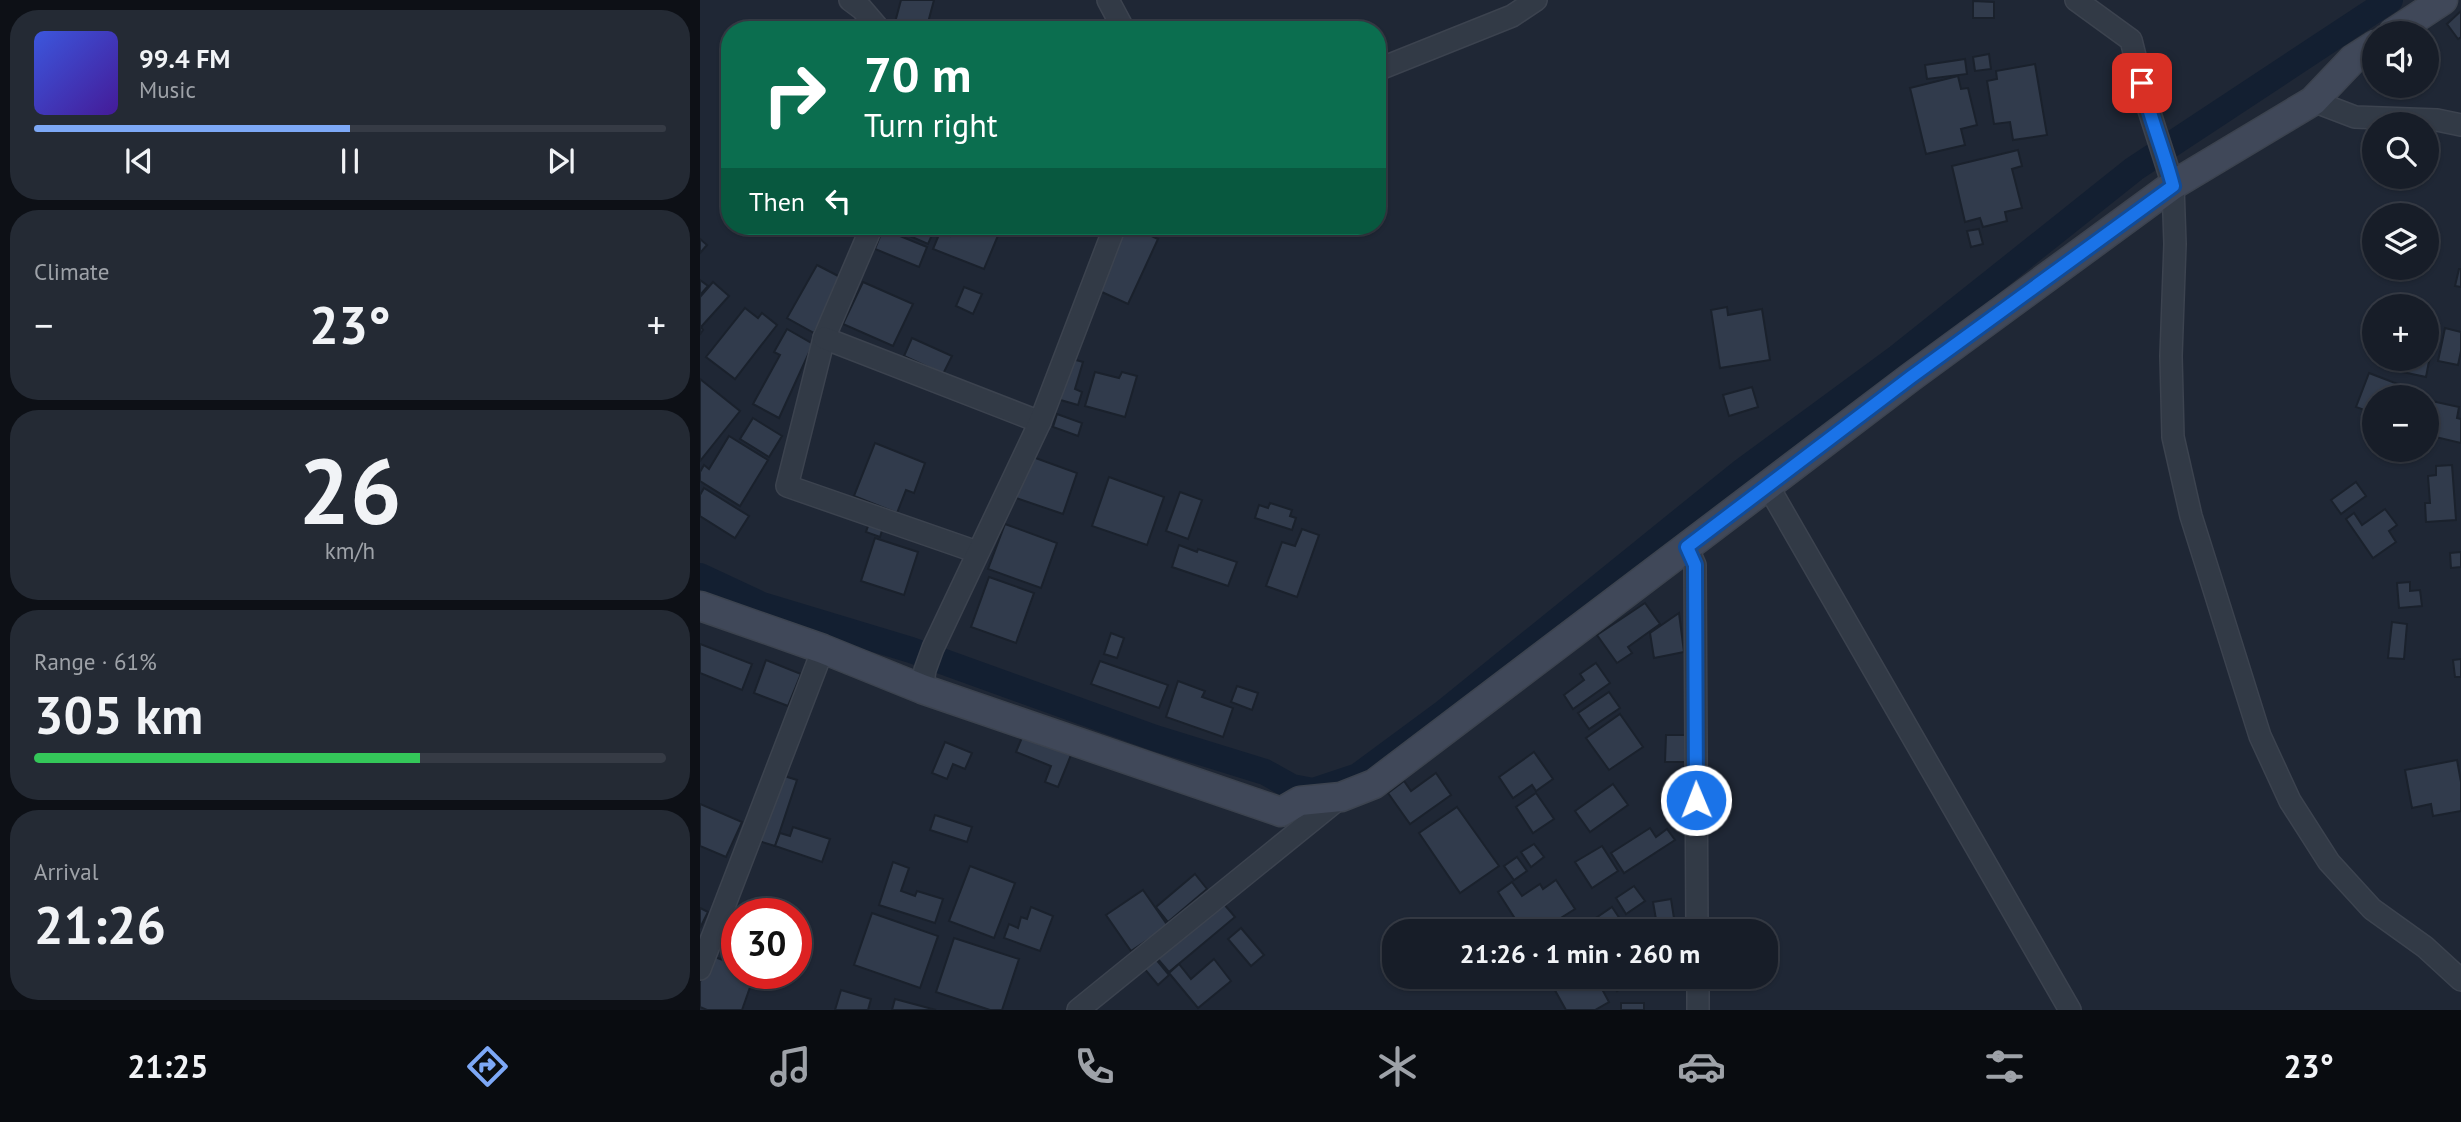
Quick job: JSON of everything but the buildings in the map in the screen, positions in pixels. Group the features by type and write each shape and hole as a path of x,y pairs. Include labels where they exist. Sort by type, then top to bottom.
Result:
{"street":[{"path":"1108,0 1119,21"},
{"path":"1386,66 1512,16 1536,0"},
{"path":"2076,0 2131,40 2173,186 2173,437 2191,516 2260,736 2290,802 2329,862 2372,909 2425,947 2461,980"},
{"path":"2411,21 2443,0"},
{"path":"859,3 873,21"},
{"path":"700,606 823,649 923,679 1281,812 1300,801 1341,797 1374,784 1922,369 2173,186 2313,101 2353,59 2362,53"},
{"path":"2313,101 2355,117 2437,120 2461,125"},
{"path":"868,235 824,338 787,486 977,552"},
{"path":"923,679 933,648 1040,422 1112,235"},
{"path":"824,338 1040,422"},
{"path":"1768,486 2070,1010"},
{"path":"1687,547 1695,565 1698,919"},
{"path":"700,969 823,649"},
{"path":"1078,1010 1341,797"},
{"path":"1698,989 1698,1010"}],"waterway":[{"path":"700,576 762,605 911,650 1155,738 1265,772 1292,787 1313,791 1358,776 1442,714 1740,473 1898,357 2134,169 2390,0"}],"route":[{"path":"1696,800 1695,565 1687,547 1911,377 2173,186 2142,83"}]}
